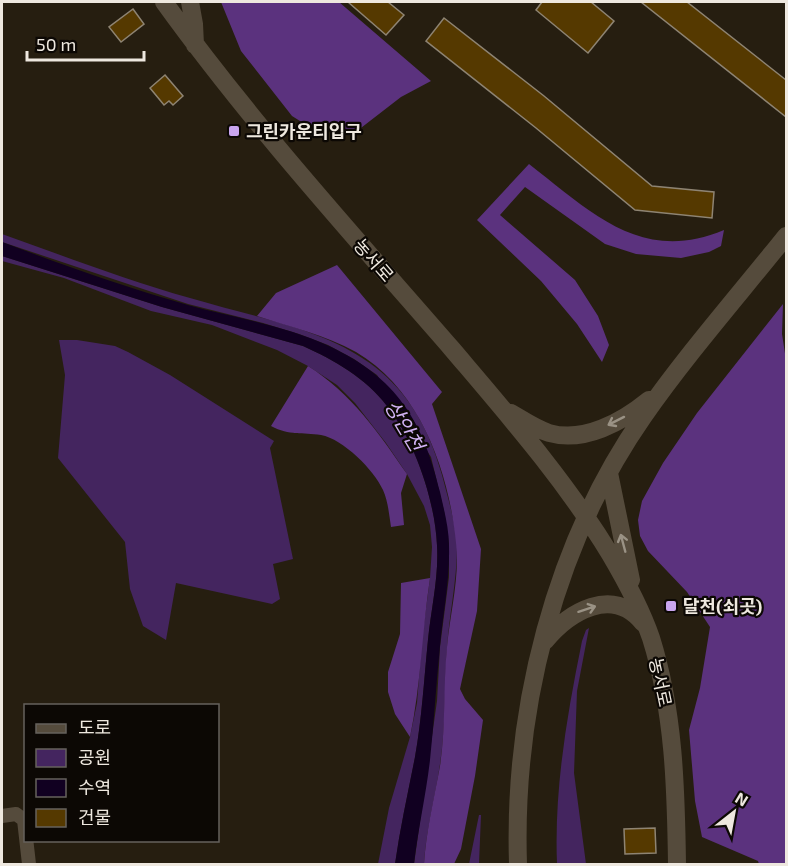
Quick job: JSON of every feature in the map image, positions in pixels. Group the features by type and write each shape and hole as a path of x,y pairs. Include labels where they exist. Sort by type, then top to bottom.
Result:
{"street":[{"name":"농서로","path":"164,2 268,138 502,408 554,471 587,516 635,600 647,628 660,673 674,770 677,864"},
{"path":"190,2 195,45"},
{"path":"518,864 519,795 526,728 542,645 567,564 587,516 637,426 664,388 786,236"},
{"path":"502,408 548,433 570,436 599,430 639,408 664,388"},
{"path":"609,473 635,600"},
{"path":"542,645 557,627 574,614 604,604 629,610 647,628"},
{"path":"2,816 16,814 24,820"},
{"path":"26,842 29,864"}],"green space":[{"path":"2,234 142,284 311,333 346,348 377,368 403,395 425,430 442,475 457,547 447,649 442,750 424,864 414,864 437,701 440,647 449,577 449,544 431,457 377,375 328,345 299,334 188,304 2,242"},
{"path":"2,256 162,307 303,346 326,357 359,378 379,396 397,420 415,454 428,491 435,528 437,557 419,728 395,864 378,864 389,808 410,737 417,703 432,547 430,525 424,506 407,474 355,403 337,385 308,366 277,350 212,325 151,311 64,278 2,261"},
{"path":"59,340 77,340 115,346 128,352 170,375 274,441 270,448 293,559 273,564 280,599 272,604 176,583 166,640 143,626 130,589 125,542 58,458 65,375"},
{"path":"589,628 577,691 574,773 586,864 557,864 558,808 563,752 582,641"},
{"path":"479,815 481,815 479,864 469,864"}],"shaded area":[{"path":"221,2 339,2 431,81 401,97 357,131 326,131 308,126 292,116 241,51"},
{"path":"529,164 596,215 618,228 642,237 667,241 694,239 724,230 721,246 709,252 681,258 636,254 605,244 525,187 500,215 575,280 598,316 609,345 602,362 577,324 541,281 477,220"},
{"path":"337,265 442,392 432,404 481,549 477,611 460,689 465,699 483,720 461,849 454,864 424,864 428,827 442,751 447,647 457,569 452,516 447,489 438,461 428,435 414,410 379,368 356,352 332,341 257,316 276,293"},
{"path":"783,304 782,334 786,360 786,864 759,864 758,861 702,837 695,801 689,730 700,688 710,627 687,592 648,551 640,536 638,520 642,501 663,463 697,413"},
{"path":"308,366 351,401 375,429 407,474 401,493 404,525 391,527 386,499 379,482 357,457 339,442 321,435 290,432 271,426"},
{"path":"430,578 417,698 410,737 395,714 388,692 388,672 400,634 401,583"}],"water":[{"name":"상안천","path":"2,242 141,291 277,327 312,339 329,346 373,372 404,404 425,444 433,467 446,519 449,546 430,760 414,864 395,864 419,728 436,581 437,545 432,510 422,472 397,420 379,396 359,378 326,357 303,346 162,307 2,256"}],"building":[{"path":"348,2 388,2 404,15 386,35"},
{"path":"542,2 591,2 614,21 588,53 536,10"},
{"path":"641,2 687,2 786,80 786,117"},
{"path":"133,9 144,24 121,42 109,27"},
{"path":"444,18 544,96 652,186 714,192 712,218 635,210 426,41"},
{"path":"165,75 183,96 173,105 169,101 164,105 150,88"},
{"path":"655,828 656,853 625,854 624,829"}],"place":[{"name":"그린카운티입구","path":"234,131"},
{"name":"달천(쇠곳)","path":"671,606"}]}
